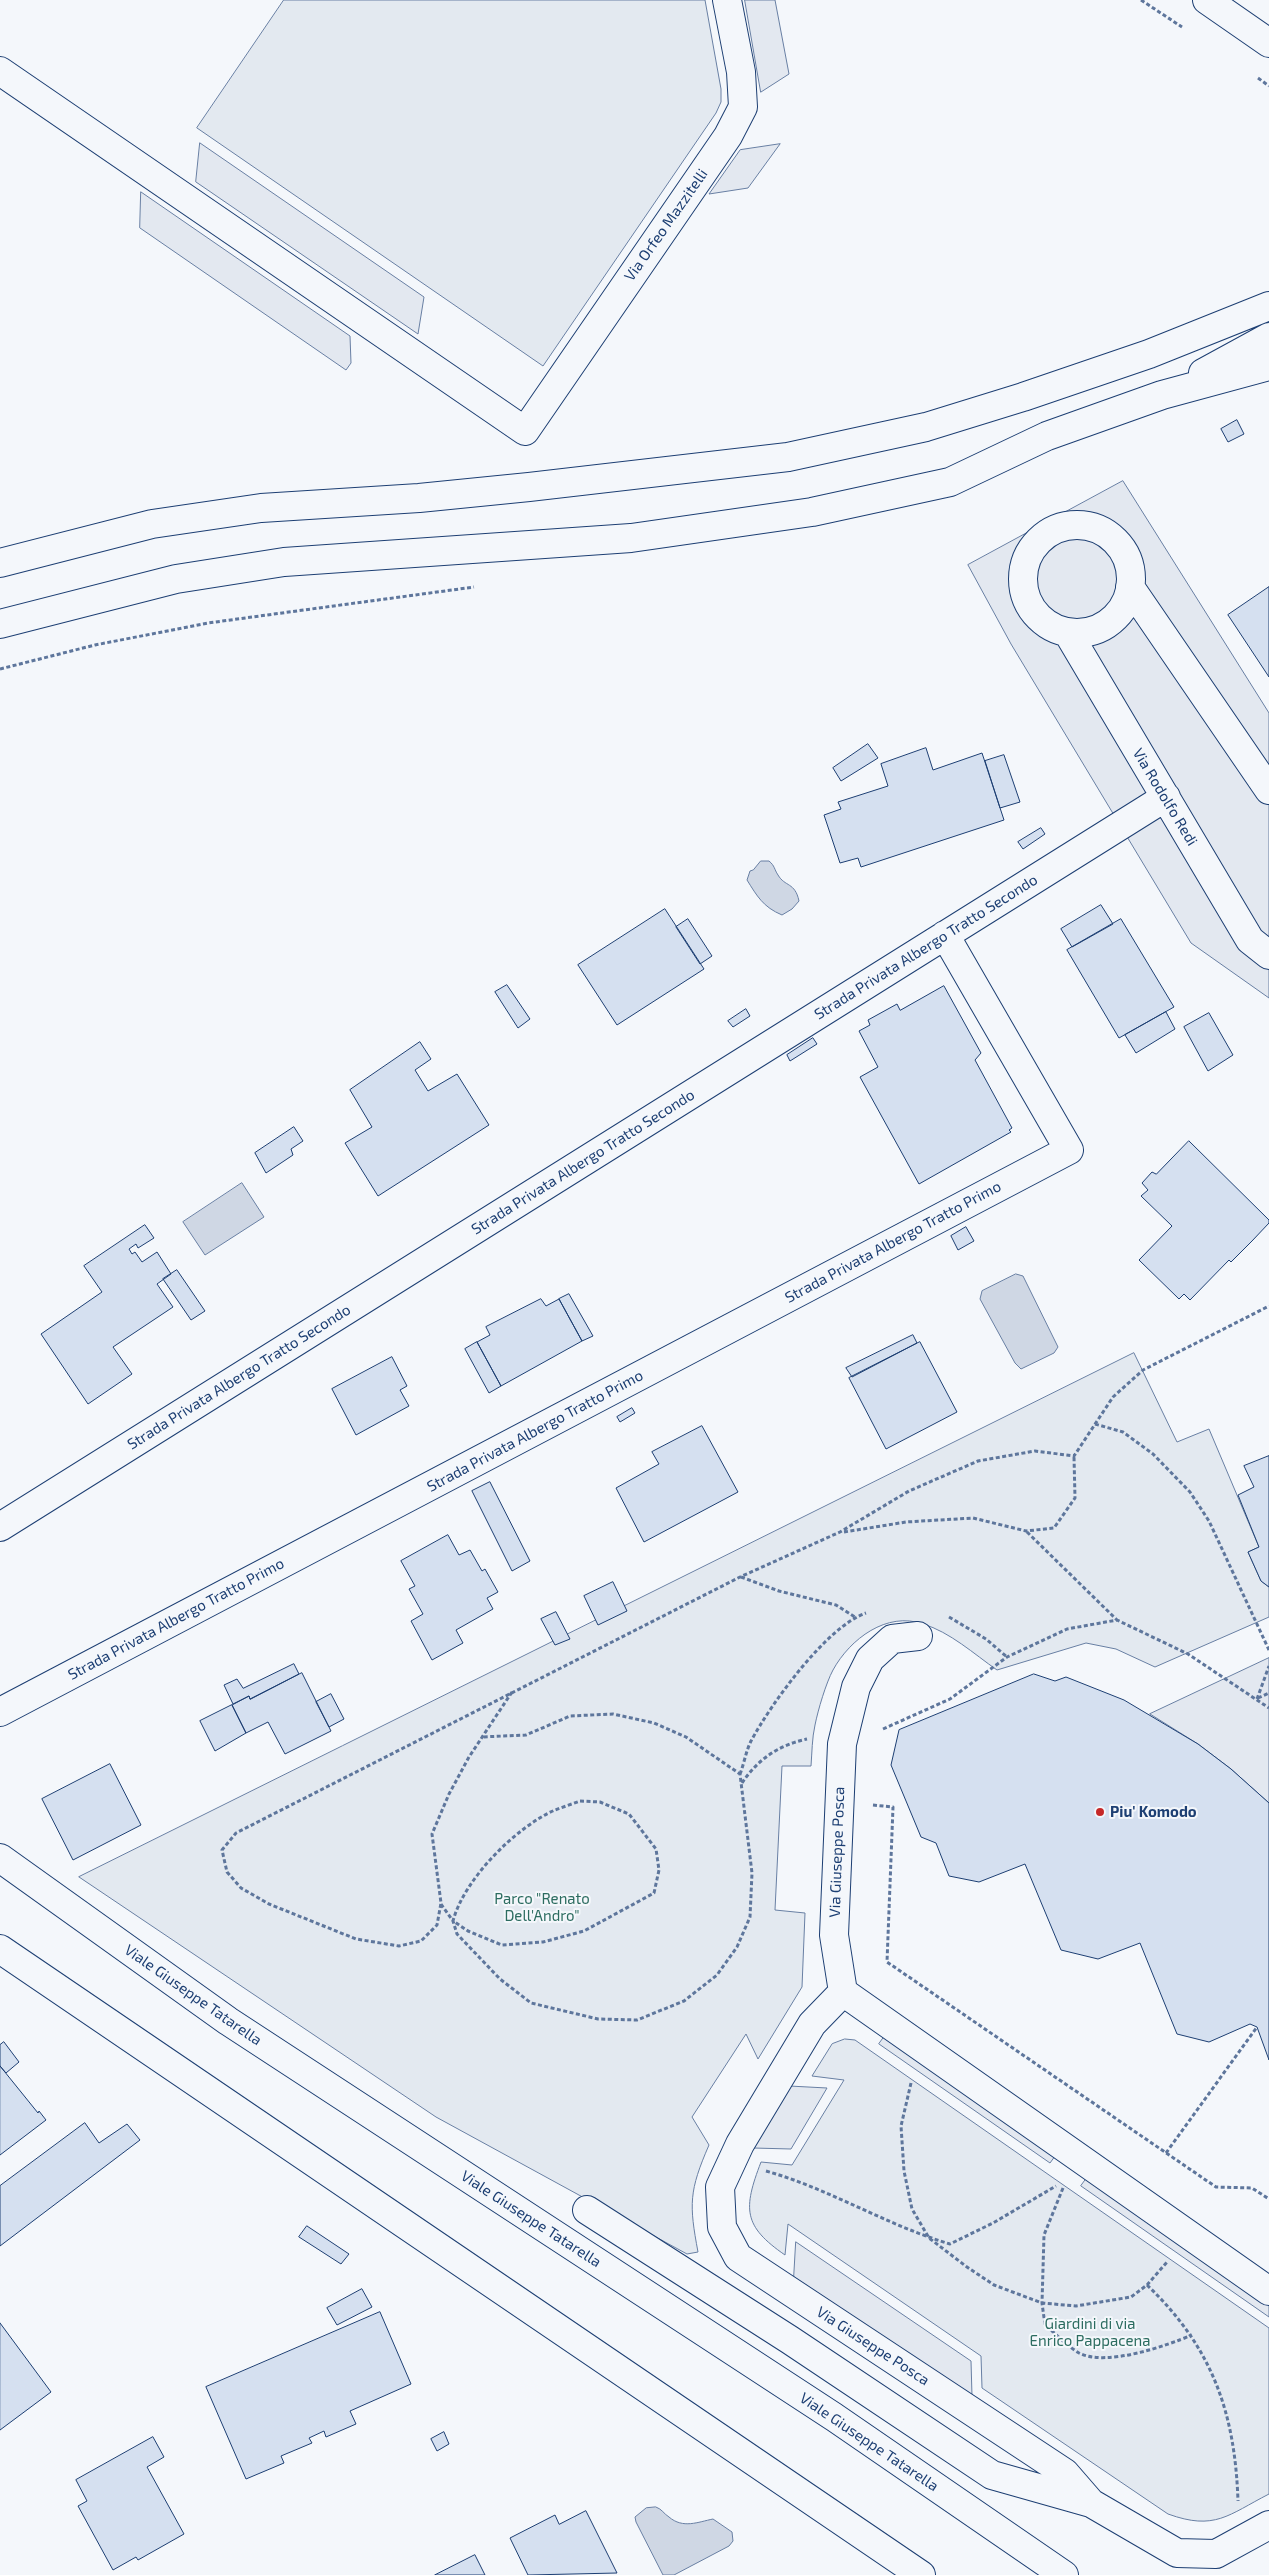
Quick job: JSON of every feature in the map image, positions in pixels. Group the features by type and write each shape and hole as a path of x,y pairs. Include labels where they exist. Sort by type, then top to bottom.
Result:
{"main road":[{"name":"Via Orfeo Mazzitelli","path":"0,71 525,431 728,136 742,107 741,72 727,0"},
{"path":"1207,0 1269,43"},
{"path":"0,563 152,524 261,508 469,493 788,457 926,427 1023,397 1149,354 1269,306"},
{"path":"1162,394 1269,337"},
{"path":"0,624 176,579 284,562 631,538 812,512 950,482 1047,436 1162,394 1269,366"},
{"path":"1078,525 1096,528 1112,538 1124,551 1130,569 1130,587 1125,603 1115,617 1102,627 1085,632 1068,633 1051,627 1036,616 1027,601 1022,584 1024,565 1031,549 1044,535 1060,527 1078,525"},
{"path":"1130,587 1269,790"},
{"name":"Via Rodolfo Redi","path":"1068,633 1250,940 1269,955"},
{"name":"Strada Privata Albergo Tratto Secondo","path":"0,1527 1166,797"},
{"name":"Strada Privata Albergo Tratto Primo","path":"0,1712 1069,1150 945,935"},
{"name":"Via Giuseppe Posca","path":"918,1636 892,1639 870,1659 856,1687 848,1712 842,1744 834,1935 843,1992 812,2024 740,2144 720,2187 722,2227 738,2257 1065,2473 1091,2503 1177,2553 1216,2554 1269,2525"},
{"name":"Viale Giuseppe Tatarella","path":"0,1858 228,2021 834,2417 1064,2575"},
{"path":"0,1949 921,2575"},
{"path":"843,1992 1269,2291"},
{"path":"587,2210 790,2340 992,2475 1091,2503"}],"path":[{"path":"840,1532 906,1522 973,1518 1026,1531 1054,1528 1076,1498 1074,1456 1113,1397 1144,1370 1269,1306"},
{"path":"1094,1424 1123,1432 1153,1454 1190,1492 1209,1522 1269,1650"},
{"path":"512,1692 481,1737 449,1794 432,1834 441,1903 437,1925 421,1941 399,1946 356,1939 269,1904 241,1888 228,1872 222,1850 236,1833 512,1692 740,1577 840,1532 909,1491 978,1461 1035,1451 1074,1456"},
{"path":"1026,1531 1117,1620 1188,1654 1269,1708"},
{"path":"740,1577 779,1591 836,1605 855,1617"},
{"path":"876,1732 950,1700 1007,1657 1041,1641 1067,1629 1117,1620"},
{"path":"1257,1699 1269,1666"},
{"path":"1257,1699 1269,1693"},
{"path":"441,1903 453,1921 456,1934 494,1973 532,2003 598,2019 637,2020 684,2001 717,1975 737,1947 750,1917 752,1873 740,1774 686,1737 654,1723 613,1714 570,1716 526,1735 481,1737"},
{"path":"742,1784 752,1768 770,1752 817,1737 842,1744"},
{"path":"873,1796 873,1805 893,1807 887,1962 1216,2187 1252,2188 1269,2199"},
{"path":"580,1801 600,1802 629,1814 656,1849 659,1870 654,1893 584,1931 543,1942 502,1945 468,1931 453,1921 466,1894 482,1868 526,1827 554,1810 580,1801"},
{"path":"1166,2153 1257,2027"},
{"path":"914,2075 900,2126 904,2171 912,2208 929,2238 994,2286 1042,2303 1076,2306 1131,2297 1147,2285 1172,2256"},
{"path":"759,2170 813,2187 929,2238 950,2244 993,2223 1065,2180 1044,2235 1042,2303 1046,2325 1080,2353 1101,2357 1149,2352 1192,2335"},
{"path":"1147,2285 1171,2308 1192,2335 1216,2382 1230,2432 1237,2476 1238,2505"}],"green space":[{"path":"284,0 705,0 721,89 721,102 716,113 543,366 197,128"},
{"name":"Parco \"Renato Dell'Andro\"","path":"1134,1353 1177,1442 1209,1429 1259,1547 1248,1552 1261,1581 1269,1587 1269,1617 1155,1667 1116,1649 1086,1643 997,1670 943,1632 909,1621 896,1621 871,1630 849,1648 833,1670 822,1697 814,1730 811,1766 782,1766 775,1910 805,1913 802,1987 758,2059 746,2034 692,2117 709,2145 694,2186 692,2209 698,2252 687,2254 436,2117 79,1877"},
{"name":"Giardini di via Enrico Pappacena","path":"845,2039 855,2040 1269,2328 1269,2494 1231,2514 1210,2521 1184,2519 1168,2514 982,2388 981,2356 788,2224 785,2255 761,2235 750,2215 750,2204 751,2192 761,2162 792,2165 844,2080 812,2076 832,2044"}],"shaded area":[{"path":"745,0 775,0 789,74 761,92"},
{"path":"200,143 424,297 418,334 196,182"},
{"path":"780,144 748,188 709,194 740,150"},
{"path":"141,192 350,336 351,363 346,370 140,228"},
{"path":"1123,481 1269,713 1269,998 1191,943 1011,644 968,565"},
{"path":"761,861 769,861 781,879 797,895 799,901 792,909 782,915 765,905 747,880 750,871"},
{"path":"242,1183 264,1217 205,1255 183,1222"},
{"path":"1016,1274 1023,1276 1058,1347 1054,1353 1021,1369 1015,1363 980,1299 982,1291"},
{"path":"1269,1658 1269,1803 1231,1769 1198,1744 1150,1714"},
{"path":"887,2033 1058,2152 1050,2163 879,2044"},
{"path":"789,2086 827,2088 791,2149 753,2148"},
{"path":"1089,2175 1269,2301 1269,2317 1081,2186"},
{"path":"796,2242 971,2361 972,2396 794,2277"},
{"path":"656,2507 674,2521 680,2523 691,2524 713,2519 732,2532 733,2541 729,2546 674,2575 663,2575 635,2517 646,2508"}],"building":[{"path":"1237,420 1244,434 1228,442 1221,429"},
{"path":"1269,587 1269,677 1228,615"},
{"path":"868,744 878,758 841,781 833,768"},
{"path":"926,748 933,770 982,753 1004,820 861,867 858,858 840,863 824,815 841,809 838,802 888,786 881,764"},
{"path":"1004,755 1020,802 1000,808 985,761"},
{"path":"1041,828 1045,834 1023,849 1018,842"},
{"path":"1101,905 1113,924 1072,947 1061,929"},
{"path":"665,909 704,969 617,1025 578,965"},
{"path":"688,919 712,956 700,964 676,927"},
{"path":"1121,919 1174,1007 1119,1038 1067,950"},
{"path":"507,985 530,1019 518,1028 495,992"},
{"path":"944,986 981,1053 975,1060 1012,1128 1009,1130 1011,1132 919,1184 860,1077 878,1067 859,1031 870,1025 868,1020 897,1004 900,1010"},
{"path":"746,1009 750,1016 733,1027 728,1021"},
{"path":"1166,1012 1175,1029 1136,1053 1125,1035"},
{"path":"1209,1013 1233,1055 1208,1071 1184,1027"},
{"path":"813,1038 817,1044 790,1061 787,1055"},
{"path":"420,1042 431,1059 415,1070 428,1091 457,1074 489,1125 378,1196 345,1143 372,1127 350,1090"},
{"path":"294,1127 303,1141 291,1149 293,1155 266,1173 255,1153"},
{"path":"1189,1141 1269,1220 1269,1223 1252,1241 1231,1262 1229,1260 1190,1300 1184,1294 1179,1299 1139,1260 1172,1226 1141,1196 1148,1190 1142,1183 1152,1172 1156,1174"},
{"path":"145,1225 154,1238 138,1248 136,1244 129,1249 132,1254 135,1252 142,1262 157,1252 171,1274 157,1284 173,1307 113,1347 132,1374 88,1404 41,1334 102,1292 84,1266"},
{"path":"966,1227 974,1241 958,1250 951,1236"},
{"path":"177,1270 205,1311 191,1320 163,1279"},
{"path":"569,1294 593,1336 582,1341 559,1299"},
{"path":"541,1299 546,1306 559,1299 582,1341 501,1386 477,1342 490,1335 486,1327"},
{"path":"913,1335 917,1343 852,1377 846,1368"},
{"path":"477,1342 501,1386 489,1393 465,1349"},
{"path":"920,1342 957,1412 886,1449 849,1378"},
{"path":"392,1357 407,1386 400,1390 409,1406 356,1435 332,1389"},
{"path":"632,1408 635,1413 620,1422 617,1417"},
{"path":"702,1426 738,1492 644,1542 616,1488 659,1464 652,1452"},
{"path":"1269,1456 1269,1587 1261,1581 1248,1552 1259,1547 1238,1495 1254,1487 1244,1466"},
{"path":"490,1482 530,1561 512,1571 472,1491"},
{"path":"448,1535 459,1555 470,1550 482,1571 485,1569 498,1592 487,1598 493,1609 456,1630 463,1643 432,1660 411,1621 423,1614 409,1589 415,1586 401,1561"},
{"path":"613,1582 627,1611 598,1625 584,1596"},
{"path":"556,1612 570,1639 555,1645 541,1619"},
{"path":"294,1664 299,1674 250,1699 249,1696 233,1704 224,1685 237,1679 243,1688"},
{"path":"302,1673 331,1731 285,1754 268,1722 246,1733 232,1705 249,1696 250,1699"},
{"path":"1034,1674 1055,1681 1066,1677 1124,1700 1198,1744 1231,1769 1269,1803 1269,2060 1257,2027 1250,2024 1209,2042 1177,2034 1140,1943 1098,1959 1061,1950 1025,1864 979,1882 949,1876 936,1843 921,1837 891,1765 899,1730"},
{"path":"331,1694 344,1719 329,1727 316,1702"},
{"path":"232,1705 246,1733 215,1751 200,1721"},
{"path":"110,1764 141,1825 73,1860 42,1799"},
{"path":"4,2042 19,2062 6,2073 0,2066 0,2045"},
{"path":"0,2066 38,2113 39,2111 46,2120 0,2155"},
{"path":"85,2123 99,2143 127,2124 140,2140 0,2246 0,2186"},
{"path":"307,2226 349,2254 341,2264 299,2237"},
{"path":"362,2289 372,2307 337,2325 327,2308"},
{"path":"380,2312 411,2384 350,2411 356,2424 326,2437 324,2431 309,2438 312,2443 281,2456 284,2463 246,2479 206,2387"},
{"path":"0,2323 51,2392 0,2430"},
{"path":"444,2432 449,2444 437,2451 431,2439"},
{"path":"153,2437 164,2457 147,2467 184,2534 138,2560 136,2557 113,2570 78,2506 87,2501 76,2480"},
{"path":"586,2511 617,2573 528,2575 510,2538 555,2515 559,2524"},
{"path":"475,2555 485,2575 435,2575"}],"place":[{"name":"Piu' Komodo","path":"1100,1812"}]}
